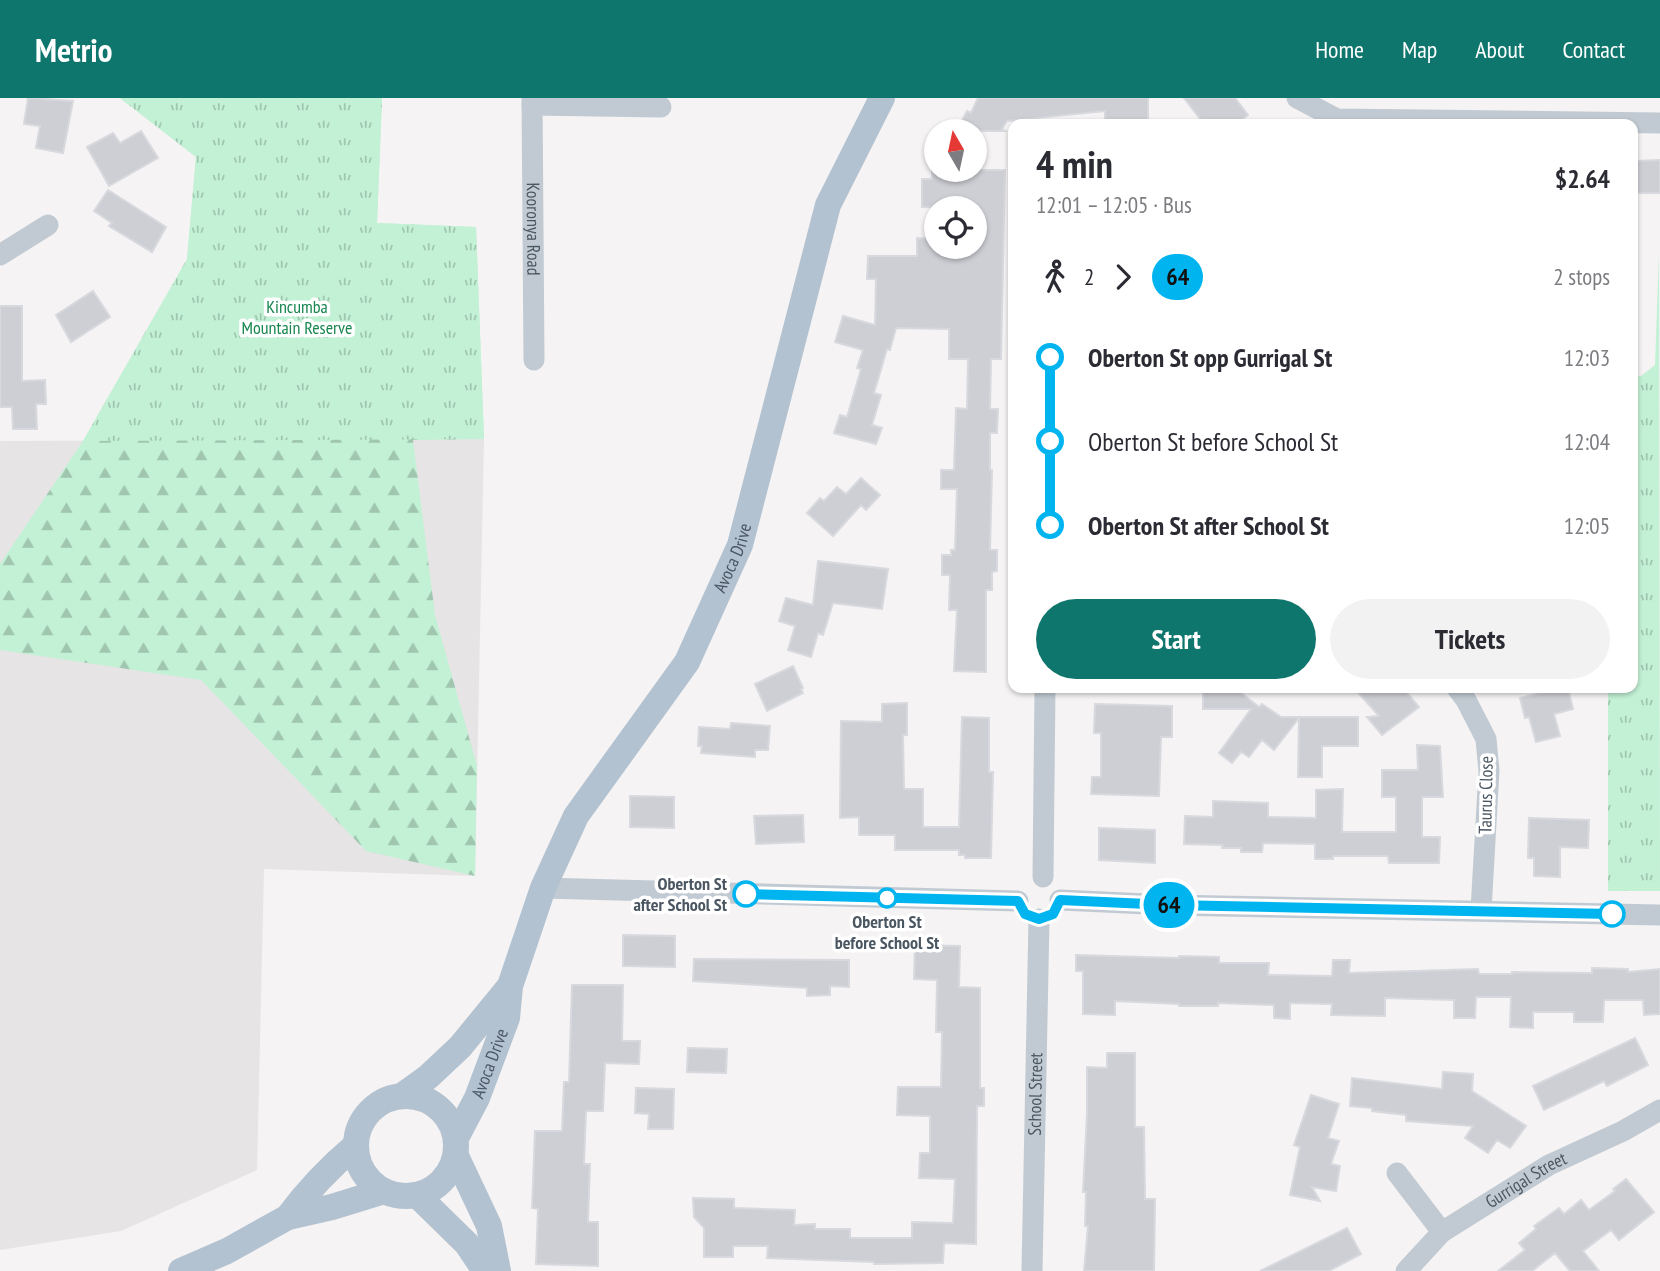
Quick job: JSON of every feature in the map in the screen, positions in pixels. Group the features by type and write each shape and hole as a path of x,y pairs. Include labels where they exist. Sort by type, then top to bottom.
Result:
{"main road":[{"name":"Avoca Drive","path":"456,1147 507,1018 510,986 543,888 576,816 687,663 740,545 828,205 881,98"},
{"name":"Avoca Drive","path":"403,1095 428,1077 460,1047 510,986"},
{"path":"456,1147 451,1169 442,1181 431,1190 406,1196 384,1191 372,1183 357,1160 355,1146 364,1117 388,1098 403,1095 418,1097 432,1102 443,1111 452,1124 456,1147 489,1226 498,1271"},
{"path":"288,1217 310,1188 355,1146"},
{"path":"181,1271 226,1251 288,1217 332,1208 384,1191"},
{"path":"417,1195 467,1244 485,1271"}],"street":[{"path":"1297,98 1336,119"},
{"path":"532,102 661,107"},
{"name":"Kooronya Road","path":"532,102 534,360"},
{"path":"1638,123 1660,123"},
{"path":"0,255 48,225"},
{"path":"1043,877 1045,693"},
{"name":"Taurus Close","path":"1461,693 1486,739 1489,771 1481,910"},
{"path":"1043,877 1056,885 1060,900 1053,914 1039,919 1025,914 1018,901 1018,891 1024,883 1043,877"},
{"path":"543,888 1018,901"},
{"path":"1060,900 1169,905 1660,915"},
{"name":"School Street","path":"1032,1271 1039,919"},
{"name":"Gurrigal Street","path":"1406,1271 1442,1232 1549,1165 1660,1110"},
{"path":"1397,1174 1442,1232"}],"shaded area":[{"path":"484,439 475,876 264,869 257,1170 121,1231 0,1250 0,441"}],"green space":[{"path":"120,98 382,98 377,223 476,227 484,439 413,440 435,615 477,766 475,876 366,851 201,680 0,650 0,564 83,441 187,259 196,157"},
{"name":"Kincumba Mountain Reserve","path":"120,98 382,98 377,223 476,227 484,439 83,441 187,260 196,157"},
{"path":"1659,252 1660,891 1608,891 1608,693 1638,693 1638,376 1655,365"}],"building":[{"path":"28,98 73,101 63,153 36,148 40,126 24,124"},
{"path":"978,98 1148,98 1148,119 1105,119 1105,111 1008,119 1002,129 1005,131 987,131 987,119 963,119 967,111 971,113"},
{"path":"1184,98 1235,98 1248,115 1243,119 1200,119"},
{"path":"141,131 158,158 109,186 87,147 113,133 120,143"},
{"path":"1660,160 1660,193 1638,193 1638,161"},
{"path":"987,170 1005,170 1001,359 991,359 990,409 998,409 997,433 990,433 990,550 997,550 997,571 992,572 992,590 986,590 986,672 954,671 957,610 949,610 950,575 942,575 942,555 951,555 951,550 955,550 957,489 941,489 941,470 954,470 956,408 967,409 968,359 949,359 949,329 896,328 874,393 881,395 872,425 882,428 876,444 834,433 840,415 847,417 861,369 857,368 863,350 835,342 843,316 875,325 876,279 867,279 868,256 917,256 917,238 924,238 924,259 987,259 987,196 924,196 922,207 922,179 924,182 987,182"},
{"path":"108,190 166,227 152,252 109,226 112,223 94,211"},
{"path":"93,291 110,317 71,342 56,315"},
{"path":"0,306 22,306 22,381 45,380 46,404 36,404 37,429 13,429 12,407 0,407"},
{"path":"861,478 880,495 866,510 861,505 833,536 807,513 820,498 824,501 837,487 846,494"},
{"path":"818,561 888,569 882,609 833,603 823,635 818,633 811,657 788,650 795,626 779,621 786,598 813,605"},
{"path":"793,666 803,693 767,711 755,684"},
{"path":"1203,693 1241,693 1259,707 1262,704 1281,717 1358,717 1358,746 1322,746 1322,777 1298,777 1299,718 1274,750 1262,740 1249,757 1241,752 1232,763 1219,753 1251,709 1203,709"},
{"path":"1358,693 1407,693 1419,707 1382,735 1367,717 1379,716"},
{"path":"1541,693 1569,693 1573,709 1554,714 1560,736 1536,742 1529,717 1525,718 1520,698"},
{"path":"907,703 907,735 903,735 904,789 923,789 923,827 959,827 962,717 989,718 989,772 993,772 991,858 965,858 965,855 959,855 959,850 895,850 895,835 859,835 859,817 840,818 841,721 882,722 882,704"},
{"path":"1095,704 1172,706 1172,737 1161,737 1159,796 1091,794 1092,777 1101,777 1101,733 1094,733"},
{"path":"731,723 770,726 768,750 755,750 755,757 701,753 702,746 698,746 699,727 730,729"},
{"path":"1417,745 1440,746 1443,797 1422,797 1422,837 1440,837 1439,863 1389,863 1388,856 1333,856 1333,859 1315,859 1315,844 1263,843 1262,852 1241,852 1241,848 1222,848 1223,845 1184,844 1185,816 1213,817 1213,801 1268,803 1268,817 1316,818 1316,790 1343,789 1342,832 1396,832 1396,797 1382,797 1382,770 1418,770"},
{"path":"630,796 674,797 674,828 630,827"},
{"path":"803,815 804,842 756,844 754,816"},
{"path":"1529,818 1589,820 1588,848 1560,847 1560,877 1534,876 1534,858 1528,858"},
{"path":"1099,828 1155,830 1155,863 1099,860"},
{"path":"623,935 675,936 675,967 623,966"},
{"path":"915,945 960,946 959,987 980,988 980,1088 984,1088 984,1106 977,1106 976,1244 944,1243 943,1263 874,1264 767,1258 768,1246 733,1246 733,1257 704,1257 704,1228 694,1217 693,1198 734,1199 734,1208 795,1210 794,1225 815,1224 815,1229 850,1229 850,1238 912,1238 912,1222 953,1223 955,1179 919,1178 920,1153 930,1153 930,1116 897,1115 898,1087 941,1087 942,1032 936,1032 937,980 914,979"},
{"path":"1076,955 1219,957 1219,963 1269,963 1268,975 1332,976 1333,960 1350,960 1349,973 1478,969 1479,974 1592,973 1592,968 1628,969 1628,972 1660,969 1660,1014 1644,1015 1643,1000 1604,1000 1603,1022 1574,1022 1574,1012 1533,1012 1533,1028 1510,1027 1511,997 1476,997 1475,1018 1454,1018 1454,1000 1385,998 1385,1016 1331,1015 1332,1004 1290,1003 1290,1019 1274,1018 1274,1005 1218,1003 1218,1006 1179,1006 1115,1001 1115,1015 1083,1014 1083,971 1076,971"},
{"path":"694,959 849,960 849,987 830,986 830,995 807,996 807,988 693,981"},
{"path":"572,985 623,985 622,1041 640,1041 639,1064 605,1063 603,1111 586,1111 584,1164 590,1164 588,1222 598,1222 598,1266 536,1264 538,1209 532,1208 535,1131 562,1131 564,1082 569,1082"},
{"path":"1635,1038 1648,1065 1607,1086 1604,1081 1544,1110 1533,1086"},
{"path":"688,1048 727,1049 726,1073 687,1072"},
{"path":"1107,1053 1135,1053 1135,1127 1144,1127 1145,1199 1155,1199 1154,1271 1084,1271 1088,1226 1085,1226 1086,1192 1083,1192 1087,1067 1107,1068"},
{"path":"1443,1072 1473,1074 1472,1091 1526,1126 1510,1148 1497,1140 1488,1153 1465,1138 1473,1126 1406,1121 1406,1115 1350,1106 1352,1078 1442,1089"},
{"path":"636,1088 674,1089 673,1129 648,1129 649,1114 635,1113"},
{"path":"1311,1095 1339,1104 1328,1138 1339,1141 1331,1164 1340,1166 1336,1191 1312,1187 1320,1201 1290,1195 1300,1147 1294,1145"},
{"path":"1626,1179 1654,1212 1619,1240 1611,1230 1583,1251 1599,1271 1570,1271 1555,1253 1532,1271 1498,1271 1525,1250 1519,1243 1536,1229 1534,1226 1559,1208 1564,1214 1581,1200 1589,1210 1615,1191 1613,1189"},
{"path":"1347,1228 1361,1254 1329,1271 1260,1271"}],"bus line":[{"name":"64","path":"746,894 1018,901 1021,911 1034,919 1053,914 1060,900 1169,905 1612,914"}],"place":[{"name":"Oberton St after School St","path":"746,894"},
{"name":"Oberton St before School St","path":"887,898"}]}
